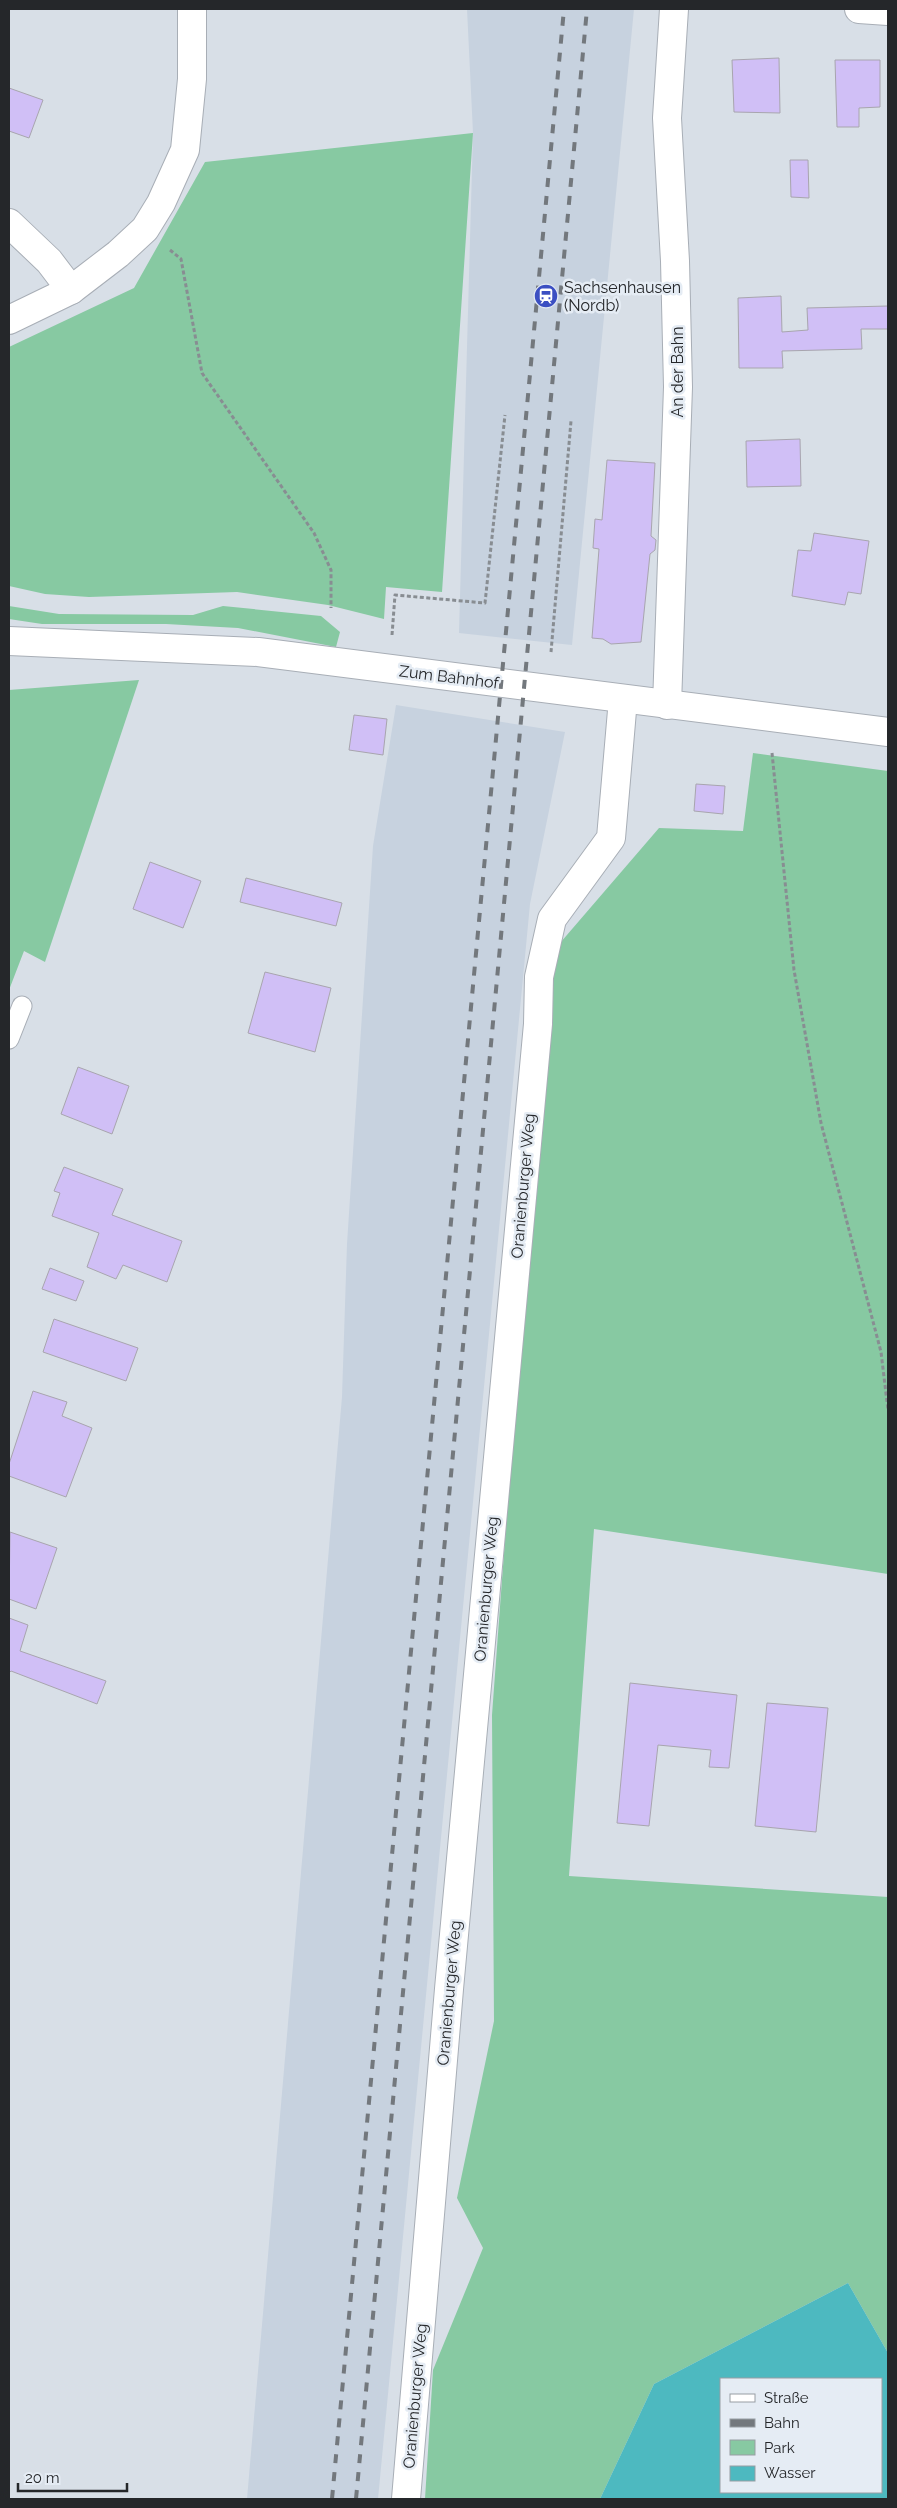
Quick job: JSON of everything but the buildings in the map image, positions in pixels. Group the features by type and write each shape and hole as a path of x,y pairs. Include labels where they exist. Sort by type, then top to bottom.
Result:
{"street":[{"path":"9,320 70,290 118,254 145,228 161,203 186,150 192,79 192,9"},
{"name":"An der Bahn","path":"667,705 678,388 675,261 667,118 674,9"},
{"path":"859,9 888,11"},
{"path":"9,223 49,261 70,290"},
{"name":"Zum Bahnhof","path":"9,641 258,652 623,700 888,732"},
{"name":"Oranienburger Weg","path":"406,2499 449,1989 538,1024 539,977 552,919 611,838 623,700"}],"lane":[{"path":"9,1038 22,1006"}],"path":[{"path":"167,247 181,259 202,373 314,533 331,570 331,608"},
{"path":"392,635 394,595 485,602 505,415"},
{"path":"551,652 571,421"},
{"path":"772,752 794,970 799,999 821,1123 881,1352 888,1410"}],"shaded area":[{"path":"467,9 634,9 572,645 459,633 473,133"},
{"path":"396,705 565,732 530,904 378,2499 247,2499 342,1397 347,1244 373,846"}],"green space":[{"path":"473,133 442,592 386,587 384,619 328,605 237,592 89,597 45,594 9,586 9,347 134,288 205,162"},
{"path":"9,606 59,614 193,615 223,606 321,616 340,632 336,647 238,628 166,624 42,624 9,619"},
{"path":"139,680 45,962 24,951 9,990 9,690"},
{"path":"753,753 888,771 888,1574 594,1529 569,1876 888,1897 888,2353 848,2283 654,2384 600,2499 425,2499 433,2370 483,2248 457,2198 494,2021 492,1715 548,957 659,828 743,831"}],"water":[{"path":"848,2283 888,2353 888,2499 600,2499 654,2384"}],"railway":[{"path":"332,2499 564,9"},
{"path":"356,2499 587,9"}],"place":[{"name":"Sachsenhausen (Nordb)","path":"546,296"}]}
